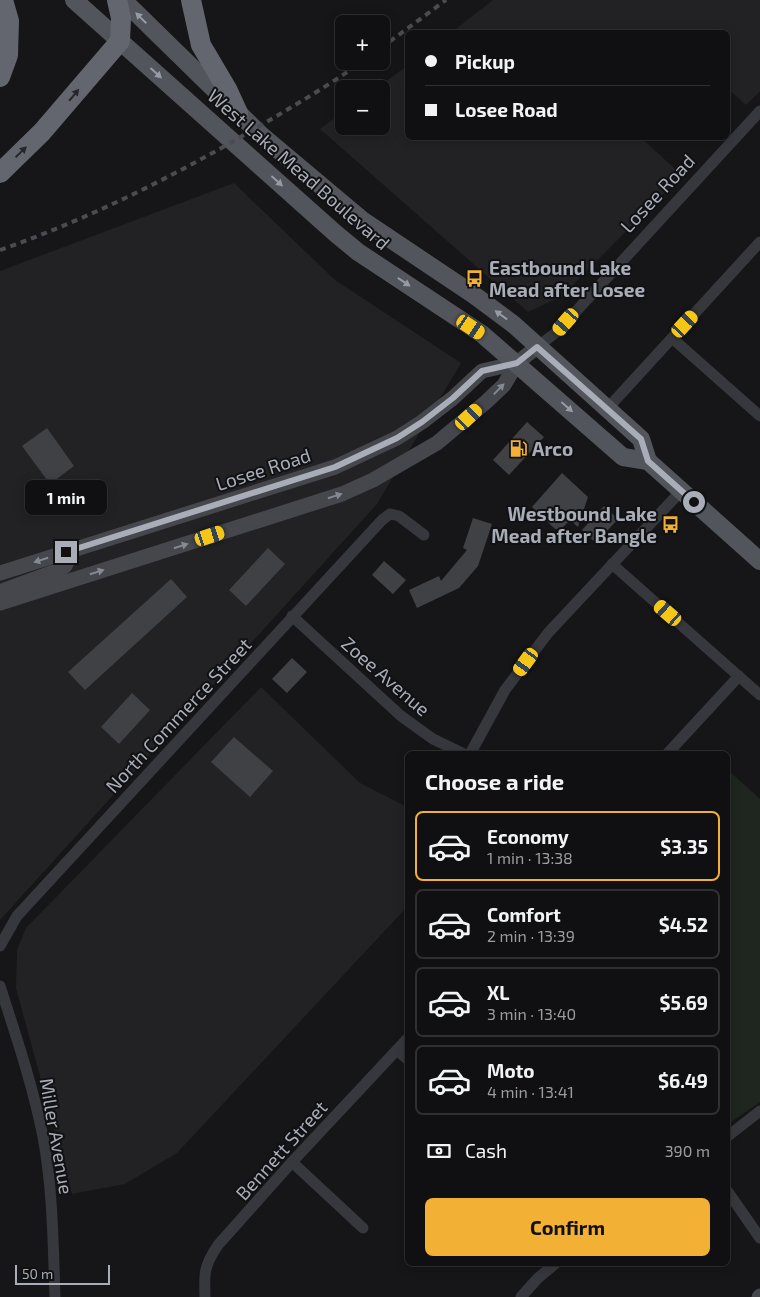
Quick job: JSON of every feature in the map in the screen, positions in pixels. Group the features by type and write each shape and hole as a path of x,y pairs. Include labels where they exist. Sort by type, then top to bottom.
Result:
{"highway":[{"path":"0,77 8,55 9,21 3,0"},
{"path":"0,173 42,132 120,41 121,18 117,0"},
{"path":"191,0 201,45 227,89 238,113"}],"main road":[{"name":"West Lake Mead Boulevard","path":"74,0 346,242 482,334 623,457 648,461"},
{"name":"West Lake Mead Boulevard","path":"123,0 262,136 362,220 490,306 513,324 641,439 648,461 760,560"},
{"name":"Losee Road","path":"0,603 342,494 373,480 437,443 456,428 504,385 517,363 537,347"},
{"name":"Losee Road","path":"0,573 335,467 397,438 422,422 453,398 482,371 517,363"},
{"path":"0,594 2,590 59,570 65,566 69,558 66,552"}],"street":[{"name":"Losee Road","path":"537,347 558,331 760,111"},
{"path":"607,409 760,242"},
{"path":"672,338 760,416"},
{"path":"472,751 505,690 548,633 681,491"},
{"name":"North Commerce Street","path":"0,946 17,916 382,520 390,514 399,516 424,535"},
{"path":"612,564 760,695"},
{"name":"Zoee Avenue","path":"292,616 401,716 433,739 458,751"},
{"path":"670,751 738,676"},
{"name":"Miller Avenue","path":"0,986 30,1079 43,1138 52,1200 55,1297"},
{"name":"Bennett Street","path":"205,1297 204,1274 208,1260 218,1245 292,1162 405,1041"},
{"path":"396,1050 405,1058"},
{"path":"730,1134 760,1111"},
{"path":"292,1162 363,1228"},
{"path":"730,1195 760,1238"},
{"path":"521,1297 538,1278 553,1266"}],"shaded area":[{"path":"493,0 760,0 760,91 746,105 730,91 730,30 455,30"},
{"path":"405,67 405,140 643,140 682,175 562,296 528,312 320,129 335,118 335,135 390,135 390,80 388,80"},
{"path":"234,183 335,280 461,363 377,504 0,920 0,271"},
{"path":"261,687 360,783 405,806 405,909 177,1153 125,1184 72,1194 16,988 17,950 26,928"},
{"path":"730,772 760,799 760,1102 730,1123"}],"building":[{"name":"Arco","path":"527,422 544,437 509,475 493,460"},
{"path":"47,428 74,466 50,484 22,446"},
{"path":"562,473 588,497 578,527 570,520 561,529 555,529 532,507"},
{"path":"604,506 618,519 596,543 582,530"},
{"path":"473,518 492,524 478,566 459,588 417,608 409,590 439,576 441,581 467,550 463,548"},
{"path":"268,548 285,564 246,606 229,590"},
{"path":"384,561 406,580 393,594 372,575"},
{"path":"171,579 187,597 85,690 68,672"},
{"path":"292,658 307,672 287,693 272,679"},
{"path":"132,693 150,710 119,744 101,727"},
{"path":"234,737 273,771 250,797 211,762"}],"railway":[{"path":"405,30 446,0"},
{"path":"390,41 405,30"},
{"path":"0,250 68,224 168,177 232,142 350,70"}],"place":[{"name":"Eastbound Lake Mead after Losee","path":"475,278"},
{"name":"Arco","path":"518,448"},
{"name":"Westbound Lake Mead after Bangle","path":"671,524"}],"route":[{"path":"66,552 335,467 365,454 397,438 422,422 453,398 482,371 517,363 537,347 641,439 648,461 694,502"}]}
